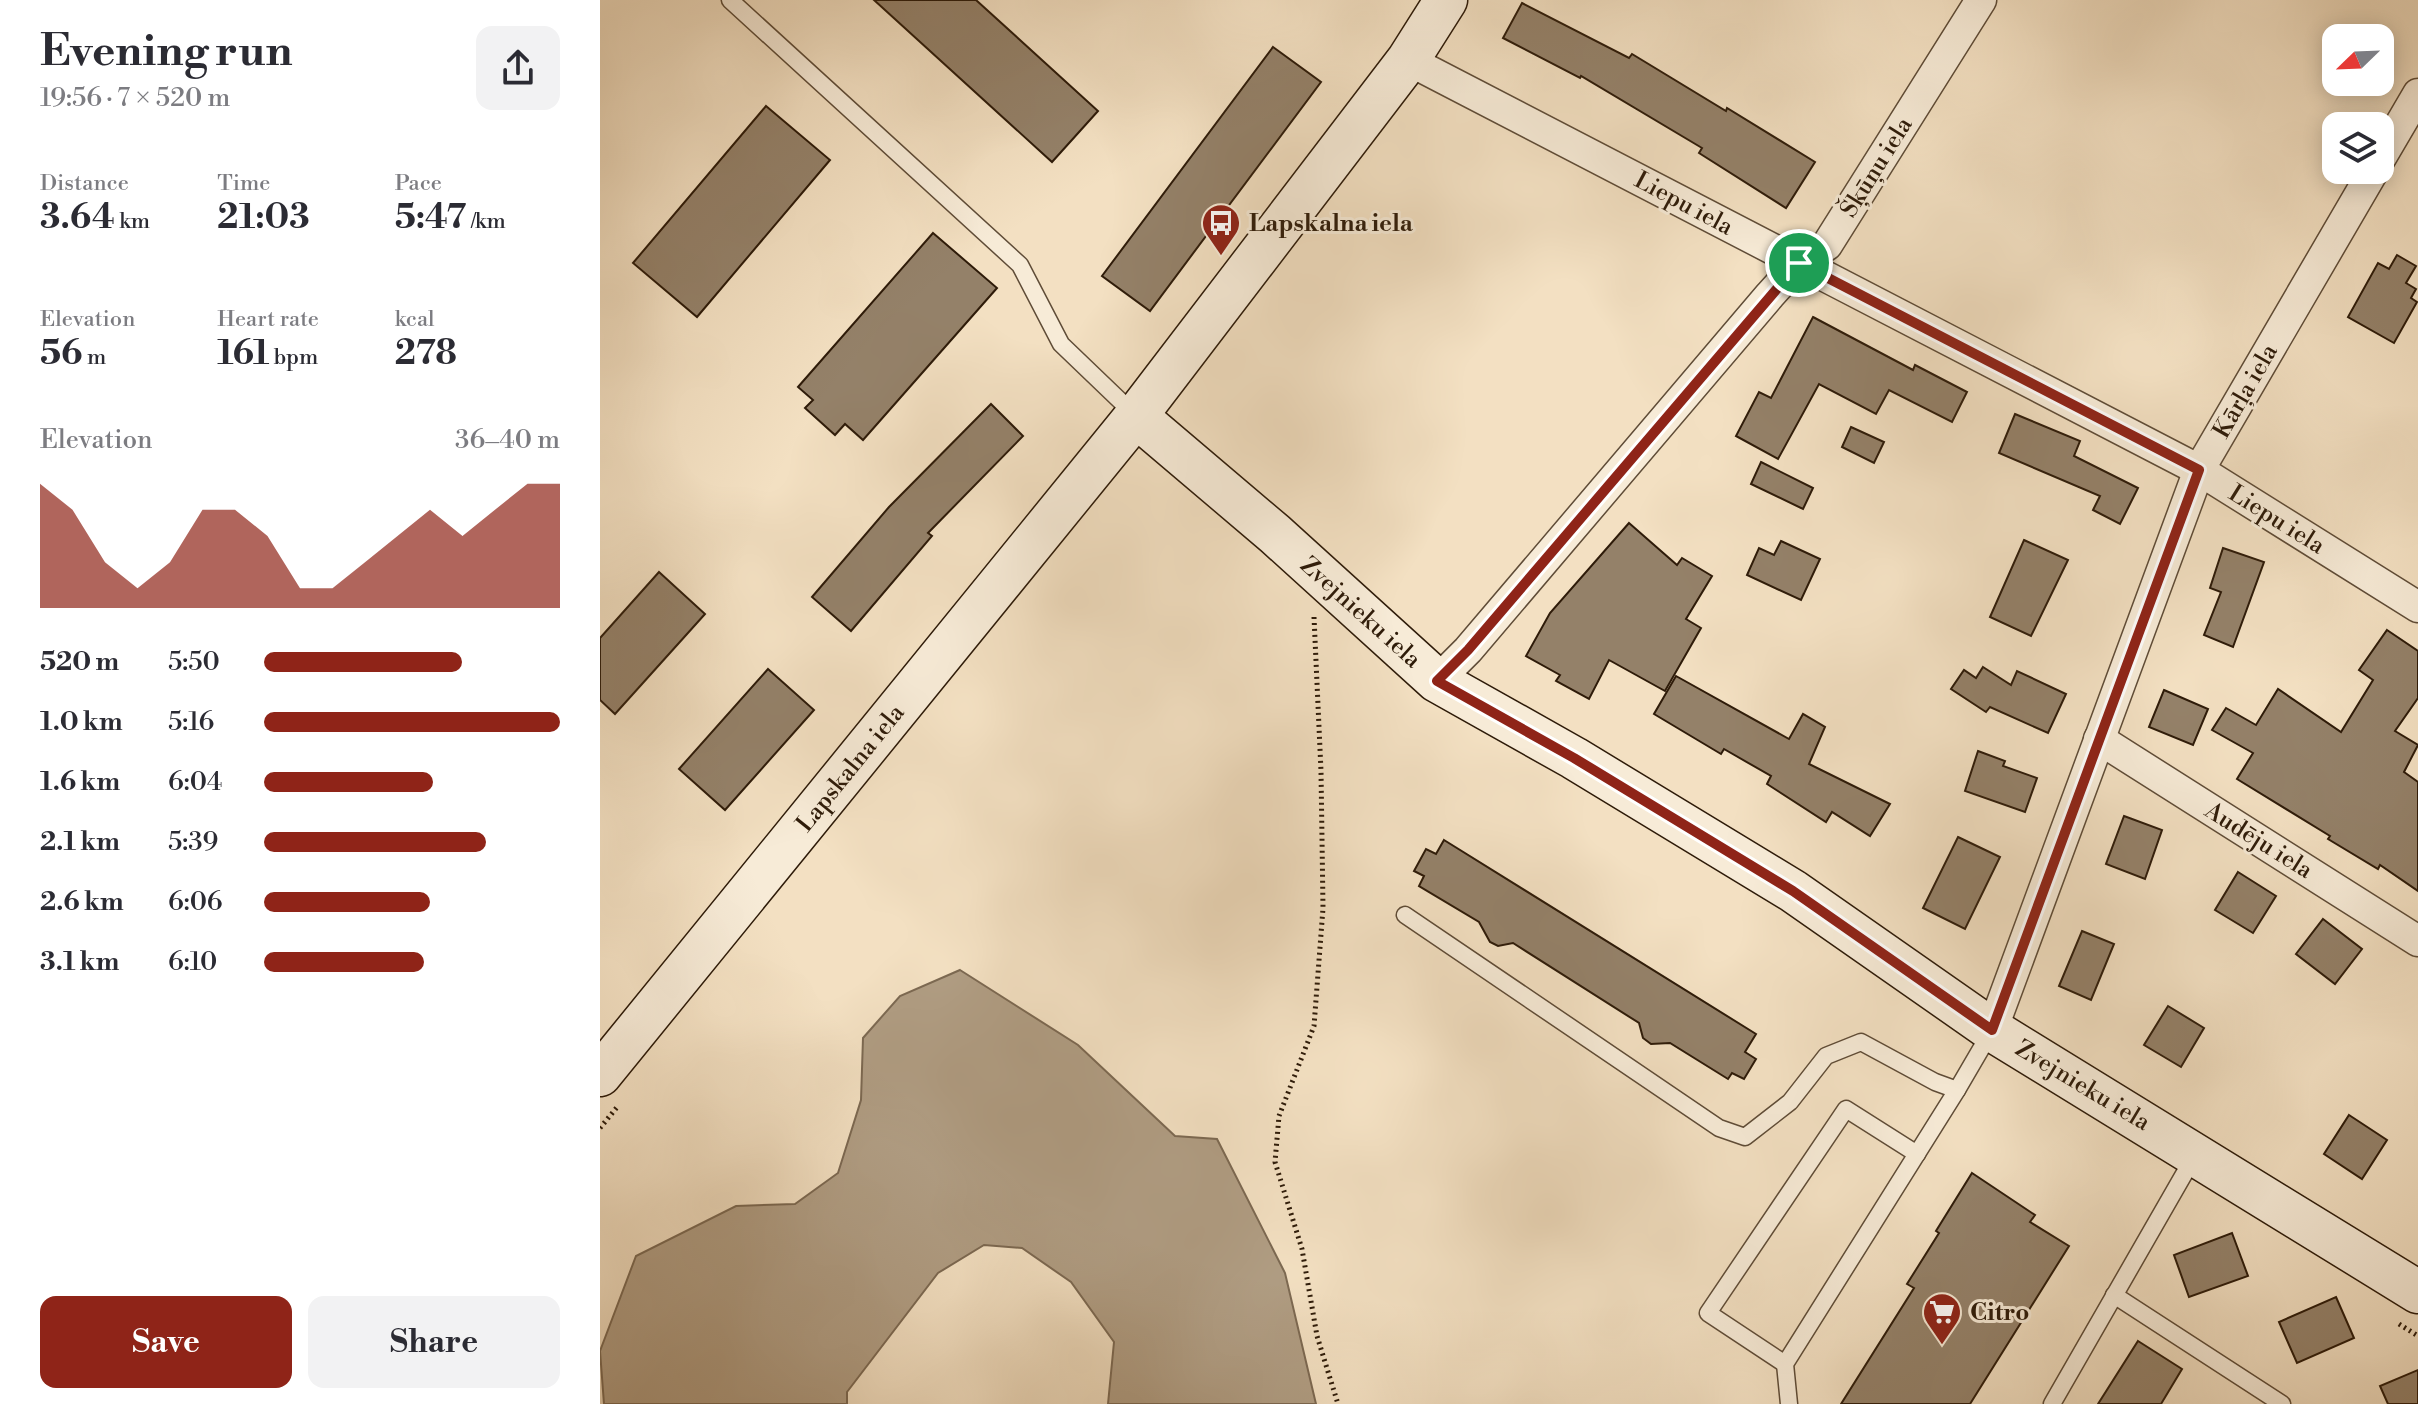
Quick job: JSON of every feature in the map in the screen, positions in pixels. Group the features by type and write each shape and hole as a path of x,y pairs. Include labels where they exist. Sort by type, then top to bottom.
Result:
{"street":[{"name":"Lapskalna iela","path":"600,1075 1136,416 1408,60 1446,0"},
{"name":"Šķūņu iela","path":"1437,681 1468,650 1799,263 1827,245 1981,0"},
{"name":"Liepu iela","path":"1408,60 2199,470 2418,607"},
{"path":"2394,135 2418,94"},
{"name":"Kārļa iela","path":"1992,1030 2199,470 2366,184"},
{"name":"Zvejnieku iela","path":"1136,416 1275,534 1437,681 1574,758 1793,891 1992,1030 2418,1292"},
{"name":"Audēju iela","path":"2099,739 2418,941"}],"lane":[{"path":"730,0 1020,265 1061,344 1136,416"},
{"path":"1405,915 1719,1128 1745,1137 1790,1102 1826,1056 1861,1042 1935,1082 1957,1090"},
{"path":"1789,1404 1785,1364 1992,1030"},
{"path":"1785,1364 1708,1313 1846,1109 1917,1154"},
{"path":"2052,1404 2196,1154"},
{"path":"2114,1295 2281,1404"}],"path":[{"path":"1314,613 1323,908 1314,1026 1279,1116 1275,1162 1302,1249 1317,1336 1338,1404"}],"shaded area":[{"path":"960,970 1078,1045 1175,1136 1217,1139 1285,1273 1316,1404 1108,1404 1114,1342 1071,1282 1022,1248 984,1245 938,1273 847,1392 847,1404 604,1404 600,1351 636,1256 736,1206 795,1204 838,1173 861,1100 863,1038 900,996"}],"building":[{"path":"874,0 976,0 1098,111 1052,162"},
{"path":"1522,3 1629,58 1632,54 1815,162 1786,208 1699,153 1702,148 1581,76 1503,38"},
{"path":"1273,47 1321,82 1150,311 1102,276"},
{"path":"766,106 830,160 697,317 633,263"},
{"path":"933,233 997,288 863,440 845,424 835,435 805,408 813,400 798,387"},
{"path":"2397,255 2416,266 2406,283 2416,289 2411,298 2417,302 2394,343 2348,317 2378,263 2389,269"},
{"path":"1813,317 1913,370 1915,365 1967,392 1952,422 1889,390 1876,414 1819,384 1778,459 1736,436 1759,392 1771,398"},
{"path":"991,404 1023,436 928,533 932,536 851,631 812,597 889,507"},
{"path":"2015,414 2080,441 2074,456 2138,488 2120,524 2093,510 2100,496 1999,453"},
{"path":"1851,427 1884,442 1874,463 1842,447"},
{"path":"1761,462 1813,488 1803,509 1751,484"},
{"path":"1629,523 1677,565 1682,558 1712,576 1686,619 1701,628 1665,691 1609,660 1589,699 1556,681 1560,675 1526,656 1550,613"},
{"path":"2024,540 2068,560 2031,636 1990,617"},
{"path":"1781,541 1820,559 1801,600 1747,575 1759,548 1774,555"},
{"path":"2223,548 2264,562 2233,647 2204,635 2221,592 2210,588"},
{"path":"659,572 705,614 615,714 600,700 600,638"},
{"path":"2387,630 2418,651 2418,698 2395,731 2418,745 2404,772 2418,782 2418,891 2380,865 2378,869 2328,839 2330,836 2237,779 2253,753 2212,730 2226,708 2256,725 2278,689 2341,732 2373,680 2359,670"},
{"path":"1983,667 2011,685 2017,671 2066,694 2048,733 1990,707 1986,712 1951,689 1964,670 1976,678"},
{"path":"768,669 814,710 725,810 679,769"},
{"path":"1676,676 1789,739 1803,714 1825,727 1809,764 1890,804 1870,836 1832,812 1826,822 1767,784 1771,776 1724,749 1721,754 1654,714"},
{"path":"2164,690 2208,709 2193,745 2149,727"},
{"path":"1978,751 2005,761 2003,766 2037,778 2025,812 1965,791"},
{"path":"2124,816 2162,830 2145,879 2106,864"},
{"path":"1958,837 2000,857 1965,929 1923,908"},
{"path":"1444,840 1756,1034 1745,1052 1756,1059 1744,1079 1732,1073 1728,1079 1670,1043 1651,1044 1643,1038 1639,1023 1513,943 1498,946 1490,942 1479,922 1419,886 1424,876 1414,871 1426,849 1436,854"},
{"path":"2238,872 2276,896 2253,933 2215,910"},
{"path":"2323,919 2362,949 2335,984 2296,954"},
{"path":"2082,931 2114,944 2091,1000 2059,986"},
{"path":"2168,1006 2204,1028 2181,1067 2144,1045"},
{"path":"2349,1115 2387,1140 2362,1179 2324,1154"},
{"name":"Citro","path":"1972,1173 2035,1215 2030,1222 2069,1246 1970,1404 1841,1404 1914,1288 1907,1284"},
{"path":"2232,1233 2248,1276 2189,1297 2174,1255"},
{"path":"2336,1297 2354,1338 2297,1363 2279,1322"},
{"path":"2138,1341 2182,1369 2161,1404 2098,1404"},
{"path":"2418,1370 2418,1404 2388,1404 2380,1386"}],"place":[{"name":"Lapskalna iela","path":"1221,257"},
{"name":"Citro","path":"1942,1346"}],"route":[{"path":"1799,263 2199,470 1992,1030 1793,891 1574,758 1437,681 1468,650 1799,263"}]}
